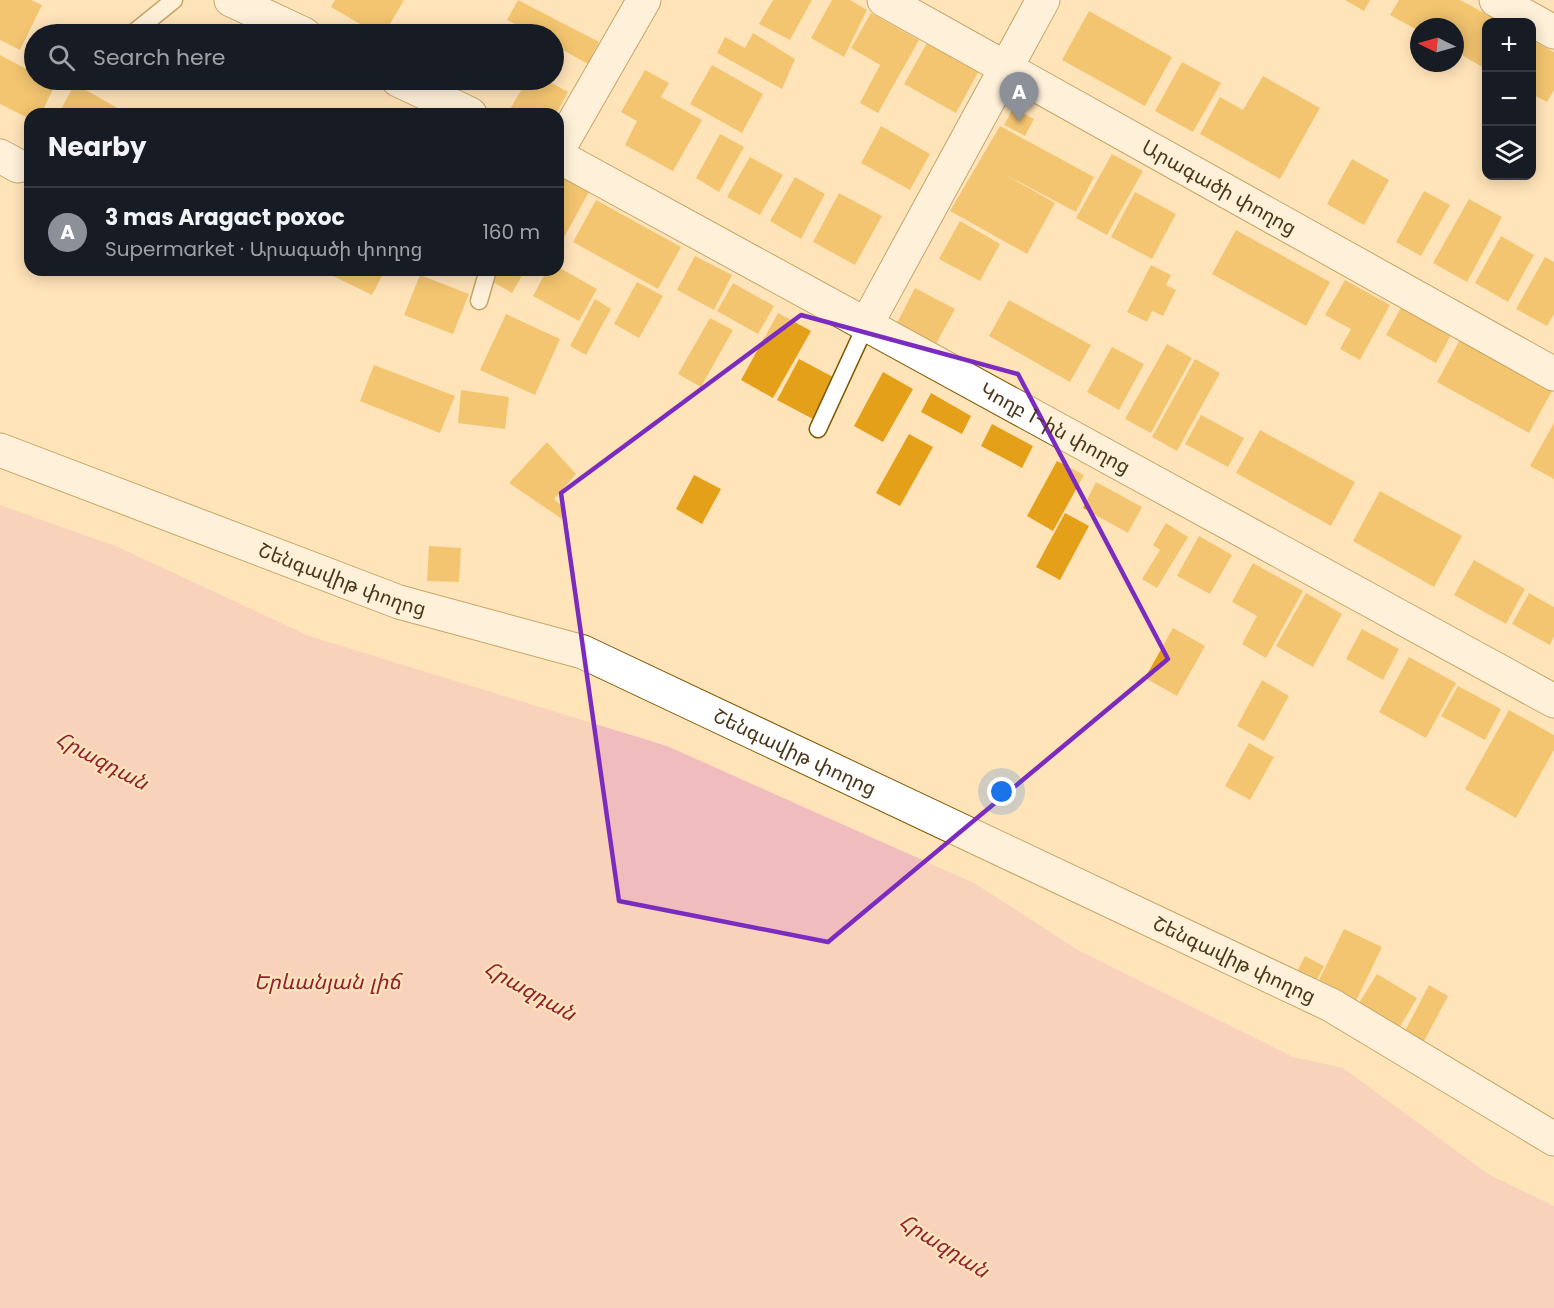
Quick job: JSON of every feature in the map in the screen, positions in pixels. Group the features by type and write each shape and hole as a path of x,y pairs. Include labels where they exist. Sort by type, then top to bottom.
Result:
{"street":[{"path":"231,0 283,24"},
{"path":"564,140 644,0"},
{"name":"Արագածի փողոց","path":"884,0 1554,374"},
{"path":"866,325 1043,0"},
{"path":"1496,0 1554,32"},
{"path":"419,90 457,108"},
{"name":"Կողբ 1-ին փողոց","path":"564,159 1554,701"},
{"name":"Շենգավիթ փողոց","path":"0,450 399,602 583,652 1331,1005 1554,1140"}],"lane":[{"path":"144,24 174,0"},
{"path":"479,302 486,276"},
{"path":"818,429 866,325"}],"highlighted area":[{"path":"801,315 1018,374 1168,659 828,942 619,901 561,493"}],"water":[{"name":"Երևանյան լիճ","path":"0,505 118,547 309,636 667,746 974,883 1078,950 1293,1057 1343,1068 1488,1174 1554,1206 1554,1308 0,1308"}],"building":[{"path":"0,0 31,0 42,5 33,24 24,24 24,42 20,50 0,40"},
{"path":"335,0 404,0 390,24 360,24 331,7"},
{"path":"518,0 599,42 588,64 564,51 564,24 515,24 507,20"},
{"path":"773,0 812,0 790,40 759,24"},
{"path":"832,0 850,0 867,10 844,57 811,38"},
{"path":"1345,0 1370,0 1364,11"},
{"path":"1399,0 1460,0 1494,18 1482,18 1482,67 1464,56 1464,18 1410,18 1410,26 1390,15"},
{"path":"1089,11 1172,57 1145,106 1062,60"},
{"path":"871,13 919,40 878,113 860,103 880,65 851,48"},
{"path":"753,33 795,59 782,89 717,53 725,37 745,48"},
{"path":"931,36 982,65 956,113 904,84"},
{"path":"1536,42 1554,52 1554,90 1547,102 1536,96"},
{"path":"0,55 24,68 24,90 53,90 44,108 24,108 24,116 0,104"},
{"path":"1182,62 1221,83 1193,132 1155,111"},
{"path":"712,65 763,94 742,133 690,104"},
{"path":"645,70 669,83 661,97 702,120 673,171 625,145 637,121 621,112"},
{"path":"1263,76 1320,108 1280,179 1200,134 1220,97 1243,110"},
{"path":"72,90 86,90 118,108 61,108"},
{"path":"521,90 564,90 568,92 559,108 511,108"},
{"path":"1013,108 1034,119 1025,136 1004,125"},
{"path":"881,126 930,154 910,190 861,163"},
{"path":"1000,126 1094,177 1076,212 1004,174 1055,203 1027,254 950,211"},
{"path":"720,134 744,147 719,192 696,178"},
{"path":"1112,154 1143,171 1107,235 1076,218"},
{"path":"750,157 783,175 760,215 727,197"},
{"path":"1352,159 1389,180 1364,225 1327,204"},
{"path":"795,177 825,194 801,239 770,221"},
{"path":"564,178 589,192 564,237"},
{"path":"1424,191 1450,205 1421,256 1396,242"},
{"path":"1135,192 1176,214 1152,259 1111,237"},
{"path":"839,193 882,216 855,265 813,242"},
{"path":"1469,199 1502,217 1467,282 1433,263"},
{"path":"596,200 681,247 658,289 573,242"},
{"path":"960,221 1000,244 980,281 939,259"},
{"path":"1236,230 1330,282 1306,326 1212,274"},
{"path":"1501,236 1534,255 1508,302 1475,283"},
{"path":"695,256 732,275 714,310 677,290"},
{"path":"1545,257 1554,262 1554,314 1547,326 1516,309"},
{"path":"1151,265 1171,275 1166,285 1176,290 1163,316 1152,311 1147,322 1127,312"},
{"path":"564,270 597,289 579,321 533,296 544,276 564,276"},
{"path":"333,276 382,276 372,295"},
{"path":"420,276 469,294 453,334 404,315"},
{"path":"496,276 522,276 512,293 493,282"},
{"path":"1345,280 1390,305 1360,360 1340,349 1351,329 1325,315"},
{"path":"637,282 663,296 639,338 614,324"},
{"path":"733,283 774,306 758,334 717,311"},
{"path":"915,288 955,309 936,344 897,323"},
{"path":"595,299 611,309 586,355 570,346"},
{"path":"1009,300 1091,345 1070,382 989,336"},
{"path":"1402,306 1452,333 1436,363 1386,335"},
{"path":"778,313 811,331 773,398 741,380"},
{"path":"506,314 560,339 535,395 480,370"},
{"path":"710,318 733,330 701,387 678,374"},
{"path":"1461,338 1553,389 1529,433 1437,382"},
{"path":"1167,344 1192,358 1151,433 1125,419"},
{"path":"1112,347 1144,364 1119,410 1087,392"},
{"path":"799,359 835,378 813,419 777,400"},
{"path":"1195,359 1220,373 1177,451 1152,437"},
{"path":"374,365 455,396 440,433 360,401"},
{"path":"883,372 913,389 883,442 854,426"},
{"path":"461,390 509,397 505,429 458,423"},
{"path":"931,393 971,416 962,434 921,412"},
{"path":"1201,415 1244,438 1228,467 1185,444"},
{"path":"1554,423 1554,479 1530,466"},
{"path":"992,424 1033,446 1022,468 981,446"},
{"path":"1260,430 1355,482 1331,526 1236,473"},
{"path":"909,434 933,447 900,506 876,493"},
{"path":"547,442 576,474 554,499 565,509 562,519 509,483"},
{"path":"1057,461 1084,475 1053,531 1027,516"},
{"path":"694,475 721,489 702,524 676,509"},
{"path":"1096,482 1142,507 1128,533 1083,508"},
{"path":"1380,491 1462,536 1434,587 1353,541"},
{"path":"1065,513 1089,526 1060,580 1036,567"},
{"path":"1166,523 1188,537 1157,588 1142,579 1160,550 1153,545"},
{"path":"1199,536 1232,555 1210,594 1177,576"},
{"path":"429,546 461,548 459,582 427,581"},
{"path":"1474,560 1525,589 1506,624 1454,595"},
{"path":"1253,563 1303,591 1266,658 1242,644 1257,616 1232,602"},
{"path":"1306,593 1342,614 1313,667 1276,646"},
{"path":"1529,593 1554,607 1554,636 1550,645 1512,624"},
{"path":"1173,628 1205,646 1177,696 1145,678"},
{"path":"1362,629 1399,649 1383,680 1346,659"},
{"path":"1409,657 1456,683 1426,738 1379,712"},
{"path":"1262,680 1289,696 1264,741 1237,726"},
{"path":"1458,686 1501,709 1485,740 1441,716"},
{"path":"1509,710 1554,735 1554,750 1516,818 1465,789"},
{"path":"1249,743 1274,757 1250,800 1225,786"},
{"path":"1344,929 1382,947 1356,1001 1318,982"},
{"path":"1305,956 1324,966 1315,984 1296,974"},
{"path":"1377,974 1417,998 1399,1028 1359,1003"},
{"path":"1429,985 1448,996 1423,1043 1404,1033"}],"place":[{"name":"3 mas Aragact poxoc","path":"1019,122"}],"water label":[{"name":"Հրազդան","path":"102,761"},
{"name":"Հրազդան","path":"530,991"},
{"name":"Հրազդան","path":"944,1246"}]}
